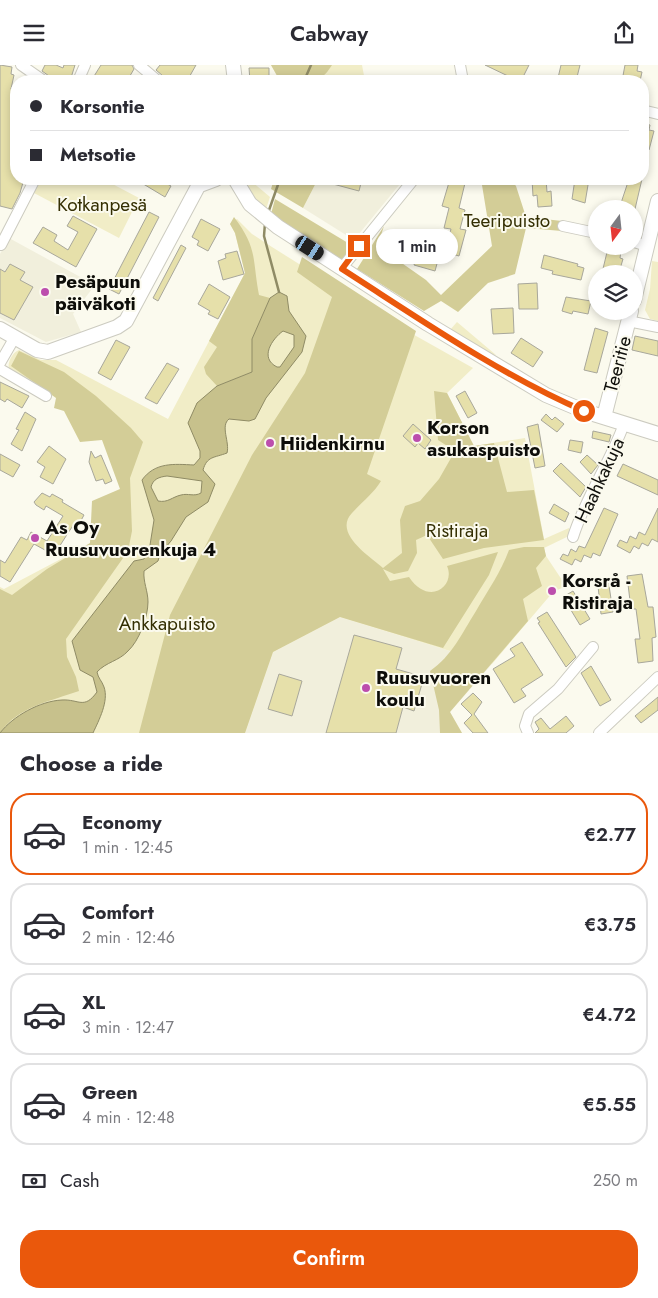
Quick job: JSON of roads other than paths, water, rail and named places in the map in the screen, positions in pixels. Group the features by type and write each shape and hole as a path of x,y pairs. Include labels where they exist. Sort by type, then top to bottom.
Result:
{"main road":[{"path":"0,329 37,350 48,352 101,333 126,321 199,185"},
{"path":"239,185 250,204 278,227 428,324 546,395 624,424 658,434"},
{"path":"643,237 658,201"},
{"name":"Teeritie","path":"604,417 629,320"}],"street":[{"path":"21,65 35,75"},
{"path":"139,65 151,75"},
{"path":"1,245 32,185"},
{"path":"342,269 409,185"},
{"path":"563,226 588,231"},
{"path":"640,320 658,327"},
{"path":"0,363 15,337"},
{"path":"0,369 46,396"},
{"name":"Haahkakuja","path":"573,537 578,521 604,470 624,424"},
{"path":"528,733 525,726 529,714 558,689 593,647"},
{"path":"599,733 658,677"}],"waterway":[{"path":"307,75 311,65"},
{"path":"268,213 278,185"},
{"path":"265,223 264,236 279,292"}],"place":[{"name":"Pesäpuun päiväkoti","path":"45,292"},
{"name":"Korson asukaspuisto","path":"417,438"},
{"name":"Hiidenkirnu","path":"270,443"},
{"name":"As Oy Ruusuvuorenkuja 4","path":"35,538"},
{"name":"Korsrå - Ristiraja","path":"552,591"},
{"name":"Ruusuvuoren koulu","path":"366,688"}],"park label":[{"name":"Kotkanpesä","path":"102,204"},
{"name":"Teeripuisto","path":"507,220"},
{"name":"Ristiraja","path":"457,530"},
{"name":"Ankkapuisto","path":"167,623"}]}
